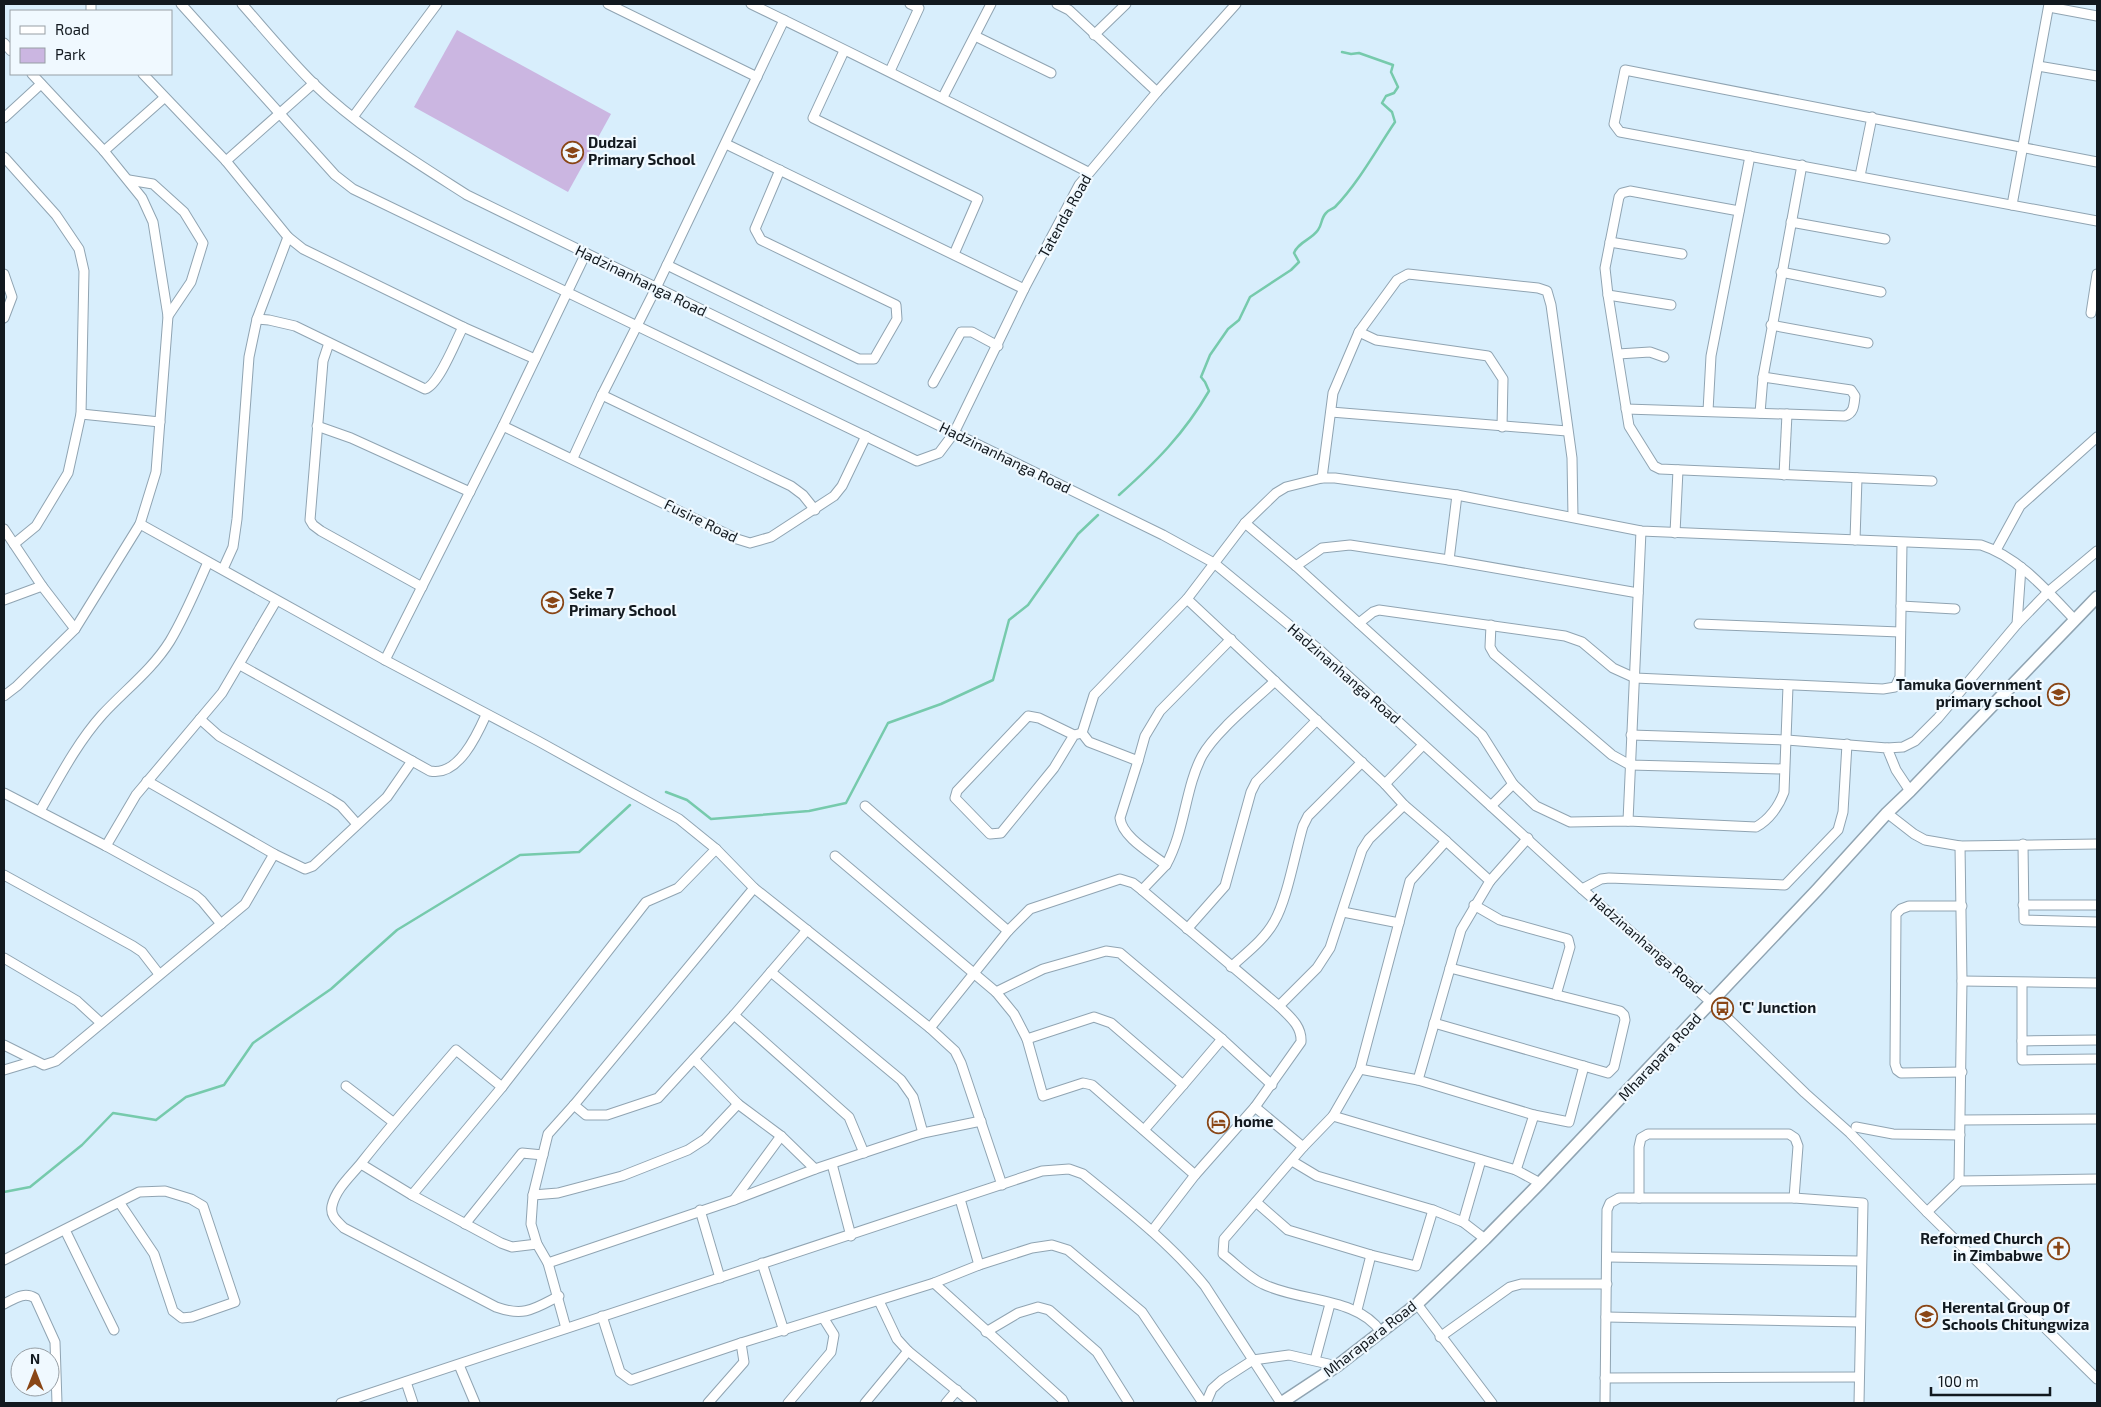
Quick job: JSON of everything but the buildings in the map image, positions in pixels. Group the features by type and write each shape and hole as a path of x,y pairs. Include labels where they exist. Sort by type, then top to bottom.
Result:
{"main road":[{"name":"Mharapara Road","path":"1281,1403 1337,1366 1417,1304 1485,1239 1540,1184 1887,812 1910,791 2097,596"}],"street":[{"name":"Tatenda Road","path":"182,4 335,175 353,189 917,461 939,453 954,433 998,346 1024,289 1079,185 1088,172 1236,4"},
{"name":"Hadzinanhanga Road","path":"242,4 314,83 353,117 419,164 467,195 1163,535 1214,563 1322,652 1582,889 1711,1002 1805,1093 1850,1133 1927,1212 2097,1377"},
{"path":"353,117 437,4"},
{"path":"608,4 757,76"},
{"path":"751,4 890,71 1088,172"},
{"path":"890,71 920,8 910,4"},
{"path":"943,98 991,4"},
{"path":"1058,4 1069,10 1157,92"},
{"path":"1094,35 1126,4"},
{"path":"2012,205 2049,5 2097,16"},
{"path":"573,458 602,395 726,144 784,20"},
{"path":"976,36 1051,73"},
{"path":"844,50 813,118 978,199 954,254"},
{"path":"2038,66 2097,76"},
{"path":"2097,162 1625,70 1614,124 1620,132 2097,221"},
{"path":"4,696 17,686 75,629 140,524 156,472 168,316 152,222 142,198 104,151 33,75"},
{"path":"144,75 226,161 288,237 303,249 535,359"},
{"path":"226,161 314,83"},
{"path":"4,118 41,84"},
{"path":"104,151 164,98"},
{"path":"1860,176 1872,117"},
{"path":"726,144 1024,289"},
{"path":"1708,412 1711,356 1750,156"},
{"path":"4,157 56,215 79,249 84,271 81,414 68,473 36,526 14,544"},
{"path":"1760,413 1763,377 1802,165"},
{"path":"667,265 859,359 874,359 897,319 896,305 761,240 755,229 780,170"},
{"path":"129,180 153,184 184,212 203,243 191,282 168,316"},
{"path":"1738,211 1625,191 1620,197 1605,268 1608,295 1629,426 1654,466 1660,469 1678,470 1932,481"},
{"path":"1791,222 1885,239"},
{"path":"223,569 233,547 237,520 249,357 257,319 288,237"},
{"path":"1610,242 1682,254"},
{"path":"385,660 503,426 586,252"},
{"path":"1781,272 1881,292"},
{"path":"4,274 12,297 4,318"},
{"path":"1322,478 1333,393 1359,332 1397,280 1408,274 1538,288 1547,291 1551,305 1572,458 1573,517"},
{"path":"2091,313 2097,274"},
{"path":"1608,295 1671,305"},
{"path":"257,319 295,326 425,389 430,387 438,376 463,326"},
{"path":"1772,325 1868,343"},
{"path":"933,383 961,332 972,332 998,346"},
{"path":"1359,332 1376,340 1488,356 1503,379 1502,427"},
{"path":"329,343 324,361 317,426 310,520 313,525 422,587"},
{"path":"1618,354 1650,352 1664,357"},
{"path":"1626,409 1845,416 1849,415 1853,410 1855,396 1851,390 1763,377"},
{"path":"602,395 791,486 803,495 815,510"},
{"path":"1331,412 1567,432"},
{"path":"81,414 160,422"},
{"path":"1784,475 1787,414"},
{"path":"317,426 351,438 470,492"},
{"name":"Fusire Road","path":"503,426 573,458 737,539 750,543 771,537 834,496 842,486 866,436"},
{"path":"1996,550 2020,506 2097,437"},
{"path":"1675,533 1678,470"},
{"path":"1138,761 1089,742 1078,734 1039,718 1028,716 956,790 955,798 990,834 1001,833 1054,768 1078,734 1094,695 1187,599 1245,523 1281,490 1322,478 1458,495 1641,531 1981,545 1996,550 2021,567 2075,620"},
{"path":"1855,540 1857,478"},
{"path":"1449,560 1458,495"},
{"path":"1245,523 1296,566 1482,735 1513,784 1536,806 1570,822 1628,821 1756,827 1764,822 1780,802 1784,792 1788,686"},
{"path":"140,524 223,569 276,601 679,819 716,849 754,888 930,1028 954,1052 961,1063 1002,1185"},
{"path":"4,529 42,586 75,629"},
{"path":"1628,821 1630,735 1635,678 1641,531"},
{"path":"1359,623 1379,610 1576,638 1613,668 1635,678 1883,689 1895,687 1900,677 1902,543"},
{"path":"1296,566 1322,548 1350,545 1638,593"},
{"path":"1630,735 1787,740 1887,748 1903,747 1915,741 1938,718 2018,624 2048,592 2097,551"},
{"path":"40,811 83,739 102,715 151,666 170,641 208,562"},
{"path":"2018,624 2021,567"},
{"path":"4,600 42,586"},
{"path":"1187,599 1362,762 1404,804 1490,881"},
{"path":"106,846 136,795 222,694 276,601"},
{"path":"1900,606 1955,609"},
{"path":"1699,624 1900,632"},
{"path":"1491,625 1490,646 1494,654 1612,755 1630,766 1784,769"},
{"path":"1166,865 1126,833 1120,823 1120,818 1145,736 1160,711 1231,639"},
{"path":"240,665 430,771 446,770 462,757 473,742 486,715"},
{"path":"1142,890 1166,865 1177,842 1202,757 1210,744 1274,682"},
{"path":"200,718 219,736 341,806 357,824"},
{"path":"1187,929 1226,886 1251,792 1256,782 1317,720"},
{"path":"1582,889 1601,879 1609,878 1785,885 1838,830 1843,812 1847,744"},
{"path":"1385,784 1423,745"},
{"path":"1887,748 1896,770 1910,791"},
{"path":"147,782 274,854 301,868 309,868 388,797 412,761"},
{"path":"1231,967 1264,936 1274,923 1281,907 1303,826 1308,816 1362,762"},
{"path":"1491,806 1513,784"},
{"path":"4,793 106,846 195,896 202,901 221,924"},
{"path":"1279,1006 1317,968 1330,948 1362,850 1369,839 1404,804"},
{"path":"866,806 1008,931"},
{"path":"1887,812 1914,834 1925,840 1960,846 2097,844"},
{"path":"1418,1080 1461,930 1474,905 1490,881 1528,838"},
{"path":"1381,1332 1374,1321 1357,1310 1262,1284 1223,1254 1224,1239 1333,1116 1360,1069 1410,881 1446,841"},
{"path":"2023,844 2024,920 2097,922"},
{"path":"1959,1181 1962,1072 1960,846"},
{"path":"412,1195 502,1087 646,902 678,888 716,849"},
{"path":"4,1045 44,1065 56,1061 244,904 274,854"},
{"path":"835,856 973,975 996,992 1014,1014 1026,1039 1043,1096 1082,1083 1092,1085 1195,1175"},
{"path":"4,875 133,946 142,952 160,974"},
{"path":"930,1028 1008,931 1030,909 1109,881 1120,879 1133,883 1142,890 1279,1006 1298,1026 1301,1042 1255,1107 1195,1175 1152,1230"},
{"path":"566,1328 559,1296 548,1263 537,1244 530,1224 533,1196 548,1134 754,888"},
{"path":"1474,905 1500,920 1568,939 1570,948 1556,996"},
{"path":"2023,905 2097,905"},
{"path":"1962,906 1909,906 1901,909 1896,914 1895,1064 1897,1070 1901,1073 1962,1072"},
{"path":"1343,912 1399,923"},
{"path":"574,1105 586,1115 607,1115 658,1098 734,1015 807,930"},
{"path":"996,992 1043,970 1106,951 1120,953 1222,1039 1272,1085"},
{"path":"4,958 77,1001 101,1023"},
{"path":"1434,1023 1608,1073 1612,1071 1624,1015 1620,1011 1450,968"},
{"path":"771,972 901,1080 913,1097 923,1133"},
{"path":"1962,981 2097,983"},
{"path":"2022,983 2022,1060 2097,1059"},
{"path":"734,1015 849,1117 864,1153"},
{"path":"1026,1039 1094,1017 1111,1023 1183,1085"},
{"path":"1144,1130 1222,1039"},
{"path":"2022,1041 2097,1040"},
{"path":"502,1087 456,1050 393,1122 361,1164 340,1187 332,1204 332,1213 334,1219 344,1228 509,1312 528,1312 559,1296"},
{"path":"694,1059 738,1104 781,1136 815,1169"},
{"path":"4,1070 34,1061"},
{"path":"1360,1069 1418,1080 1534,1115 1569,1122 1584,1066"},
{"path":"346,1086 393,1122"},
{"path":"533,1196 558,1193 622,1176 688,1150 705,1139 738,1104"},
{"path":"1255,1107 1303,1148"},
{"path":"1516,1170 1534,1115"},
{"path":"1333,1116 1516,1170 1540,1184"},
{"path":"1961,1120 2097,1119"},
{"path":"548,1263 923,1133 981,1121"},
{"path":"1856,1127 1893,1134 1960,1135"},
{"path":"1639,1198 1639,1146 1641,1138 1648,1134 1789,1134 1795,1138 1798,1146 1794,1198"},
{"path":"734,1200 781,1136"},
{"path":"465,1224 522,1153 543,1155"},
{"path":"1463,1222 1482,1160"},
{"path":"1292,1161 1318,1176 1433,1210 1463,1222 1485,1239"},
{"path":"361,1164 412,1195 512,1247 537,1244"},
{"path":"832,1164 850,1236"},
{"path":"341,1403 1042,1172 1069,1169 1083,1174 1152,1230 1192,1270 1205,1286 1281,1403"},
{"path":"1927,1212 1959,1181 2097,1179"},
{"path":"4,1260 65,1230 119,1202 139,1192 164,1191 191,1199 203,1206 235,1302 192,1317 182,1318 173,1311 154,1254 119,1202"},
{"path":"1605,1403 1607,1210 1610,1203 1619,1198 1794,1198 1863,1203 1860,1261 1859,1403"},
{"path":"960,1199 980,1265"},
{"path":"1256,1202 1288,1230 1371,1255 1416,1266 1433,1210"},
{"path":"700,1210 720,1278"},
{"path":"65,1230 114,1330"},
{"path":"602,1316 620,1372 631,1380 741,1343 824,1319 934,1283 1032,1248 1052,1245 1068,1250 1142,1312 1205,1403 1212,1389 1217,1384 1253,1360 1289,1355 1337,1366"},
{"path":"1357,1310 1371,1255"},
{"path":"1607,1258 1860,1261"},
{"path":"762,1263 784,1331"},
{"path":"934,1283 986,1332 1062,1398 1064,1403"},
{"path":"1440,1337 1510,1287 1520,1284 1607,1284"},
{"path":"4,1304 23,1295 35,1298 55,1342 57,1403"},
{"path":"879,1301 897,1339 908,1351 972,1403"},
{"path":"1315,1360 1330,1304"},
{"path":"1417,1304 1440,1337 1492,1403"},
{"path":"986,1332 1018,1313 1038,1307 1049,1310 1097,1352 1129,1403"},
{"path":"1606,1317 1859,1322"},
{"path":"788,1403 831,1352 834,1335 824,1319"},
{"path":"708,1403 744,1362 741,1343"},
{"path":"865,1403 908,1351"},
{"path":"459,1365 474,1403"},
{"path":"1605,1378 1859,1377"},
{"path":"406,1382 413,1403"},
{"path":"946,1403 957,1390"}],"green space":[{"path":"457,30 611,114 568,192 414,107"}],"waterway":[{"path":"1119,495 1157,459 1190,421 1209,391 1201,377 1210,355 1228,329 1239,320 1250,297 1291,270 1299,262 1294,253 1296,249 1315,233 1324,215 1335,207 1352,187 1395,122 1392,112 1382,103 1386,96 1394,93 1398,87 1391,72 1393,65 1359,53 1342,52"},
{"path":"666,792 687,800 711,819 809,811 846,803 888,723 941,704 993,680 1009,620 1028,605 1078,534 1098,515"},
{"path":"4,1192 30,1187 82,1145 113,1113 156,1120 186,1097 224,1085 253,1043 331,989 397,930 520,855 579,852 630,805"}],"place":[{"name":"Dudzai Primary School","path":"572,152"},
{"name":"Seke 7 Primary School","path":"553,603"},
{"name":"Tamuka Government primary school","path":"2058,694"},
{"name":"'C' Junction","path":"1723,1008"},
{"name":"home","path":"1218,1122"},
{"name":"Reformed Church in Zimbabwe","path":"2059,1248"},
{"name":"Herental Group Of Schools Chitungwiza","path":"1926,1317"}]}
